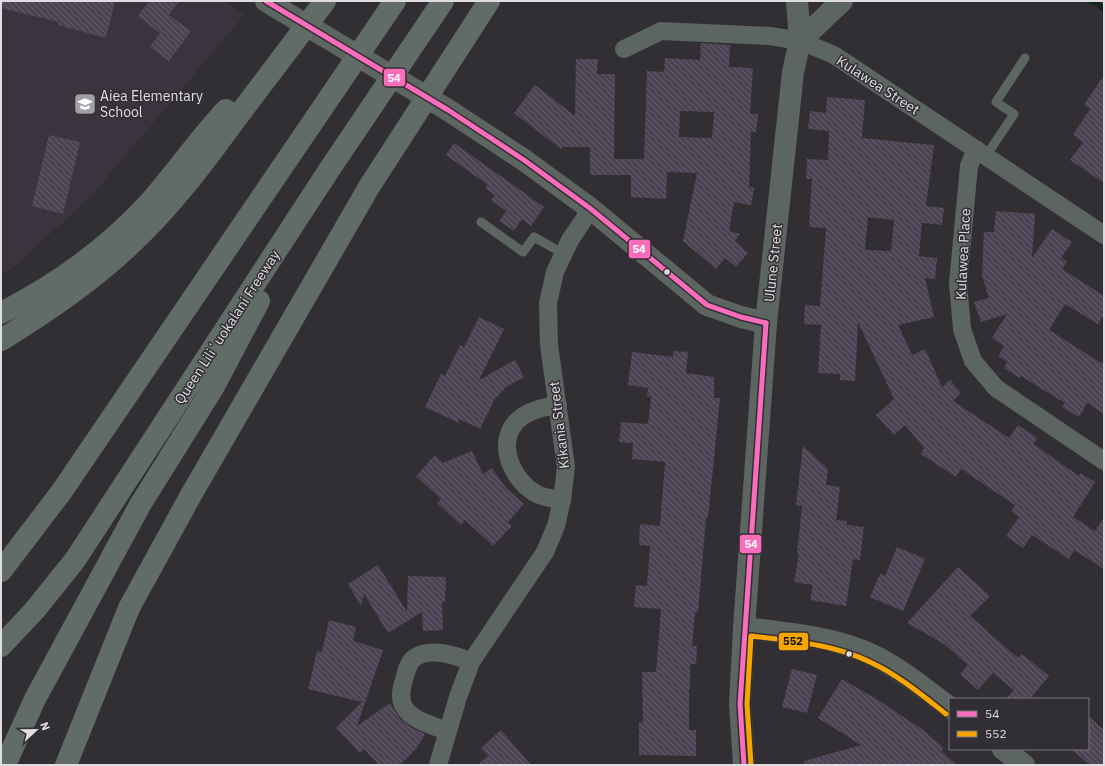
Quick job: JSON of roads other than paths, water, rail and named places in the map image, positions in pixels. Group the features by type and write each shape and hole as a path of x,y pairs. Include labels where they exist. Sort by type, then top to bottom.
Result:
{"highway":[{"path":"1,571 62,491 395,1"},
{"name":"Queen Liliʻuokalani Freeway","path":"1,646 34,611 75,560 329,170 443,1"},
{"path":"66,765 129,608 191,495 369,188 489,1"},
{"path":"1,313 47,287 82,263 118,233 149,203 218,119 320,7"},
{"path":"1,340 54,307 99,272 130,245 162,212 190,181 320,7"},
{"path":"6,765 18,734 53,665 140,505 213,388 329,170"}],"street":[{"name":"Ulune Street","path":"744,765 740,704 744,628 766,323 793,72 800,41 797,1"},
{"path":"800,41 842,1"},
{"path":"275,6 448,110 524,160 591,209 707,305 742,317 766,323"},
{"name":"Kulawea Street","path":"624,48 661,31 770,36 800,41 834,55 1104,235"},
{"name":"Kulawea Place","path":"981,153 969,166 958,283 962,329 973,361 996,388 1104,461"},
{"name":"Kikania Street","path":"438,765 447,731 471,662 545,552 556,526 562,500 566,467 549,345 548,303 555,272 570,240 591,209"},
{"path":"558,405 537,408 521,417 511,430 507,447 510,465 519,481 536,494 562,500"},
{"path":"744,628 836,642 871,654 905,674 949,707"},
{"path":"447,731 415,717 404,708 400,691 407,668 414,658 428,653 455,655 471,662"},
{"path":"1004,750 1024,765"}],"lane":[{"path":"981,153 1014,114 996,102 1025,58"},
{"path":"481,222 523,252 534,237 564,254"}],"waterway":[{"path":"1090,1 1098,4 1104,10"}],"place":[{"name":"Aiea Elementary School","path":"85,104"}]}
